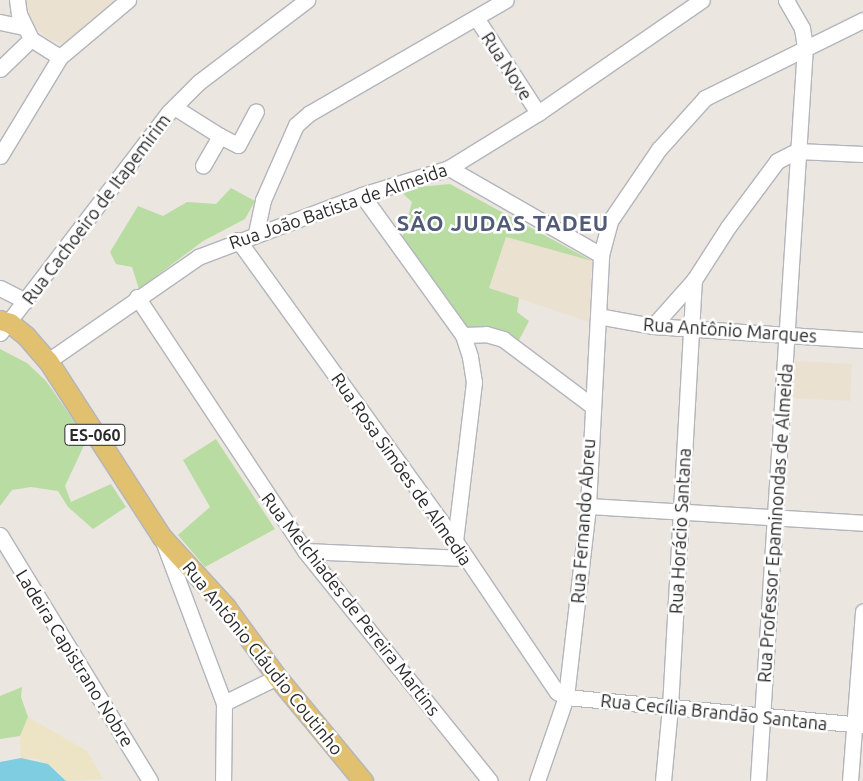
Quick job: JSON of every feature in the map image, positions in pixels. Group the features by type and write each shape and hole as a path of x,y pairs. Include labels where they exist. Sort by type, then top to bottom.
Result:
{"main road":[{"name":"ES-060","path":"3,325 48,361 161,536"},
{"name":"Rua Antônio Cláudio Coutinho","path":"161,536 226,607 277,677 363,781"}],"street":[{"path":"17,0 27,33"},
{"path":"0,156 60,56 128,0"},
{"name":"Rua Cachoeiro de Itapemirim","path":"3,325 26,301 174,107 199,82 307,0"},
{"path":"256,233 263,200 296,125 310,113 477,19 506,0"},
{"name":"Rua João Batista de Almeida","path":"48,361 137,297 198,257 256,233 449,168 538,113 702,0"},
{"name":"Rua Professor Epaminondas de Almeida","path":"758,781 805,47 802,28 786,0"},
{"name":"Rua Nove","path":"477,19 538,113"},
{"name":"Rua Fernando Abreu","path":"538,781 566,697 588,506 591,405 601,255 610,221 659,148 705,98 863,20"},
{"path":"0,22 27,33 60,56"},
{"path":"0,69 27,33"},
{"name":"Rua Cachoeiro de Itapemirim","path":"174,107 238,145 256,111"},
{"path":"203,165 220,136"},
{"path":"653,326 694,280 763,178 777,161 797,151 863,154"},
{"path":"449,168 601,255"},
{"path":"362,196 463,335 470,357 474,382 455,541"},
{"name":"Rua Rosa Simões de Almedia","path":"238,240 455,541 464,558 550,683 566,697"},
{"name":"Rua Horácio Santana","path":"663,781 670,707 694,280"},
{"path":"0,288 26,301"},
{"name":"Rua Melchiades de Pereira Martins","path":"137,297 305,551 490,781"},
{"name":"Rua Antônio Marques","path":"598,316 653,326 787,333 863,340"},
{"path":"463,335 486,334 503,339 591,405"},
{"path":"588,506 863,523"},
{"name":"Ladeira Capistrano Nobre","path":"0,535 150,781"},
{"path":"161,536 224,703 223,781"},
{"path":"305,551 464,558"},
{"path":"850,781 859,725 863,611"},
{"path":"224,703 277,677"},
{"name":"Rua Cecília Brandão Santana","path":"566,697 763,718 859,725"}],"shaded area":[{"path":"24,0 116,0 65,44 50,40 35,27"},
{"path":"506,237 592,261 589,322 488,288"},
{"path":"793,361 852,364 850,401 791,398"}],"green space":[{"path":"450,184 592,261 506,237 489,288 519,298 517,312 529,321 519,340 494,328 466,330 401,243 412,202 398,189"},
{"path":"231,188 255,201 245,219 203,241 139,289 132,267 116,264 110,252 138,206 163,216 187,202 216,204"},
{"path":"0,349 27,363 46,381 87,439 65,486 71,502 111,484 126,507 93,529 68,507 58,491 31,487 12,490 0,506"},
{"path":"216,439 275,529 205,567 178,535 210,507 183,460"},
{"path":"22,687 21,697 28,717 25,727 20,736 0,739 0,696"}],"sand":[{"path":"28,717 87,751 103,779 66,781 58,771 37,759 21,758 20,736"}],"water":[{"path":"21,758 48,764 66,781 0,781 0,762"}],"district":[{"name":"SÃO JUDAS TADEU","path":"503,223"}]}
